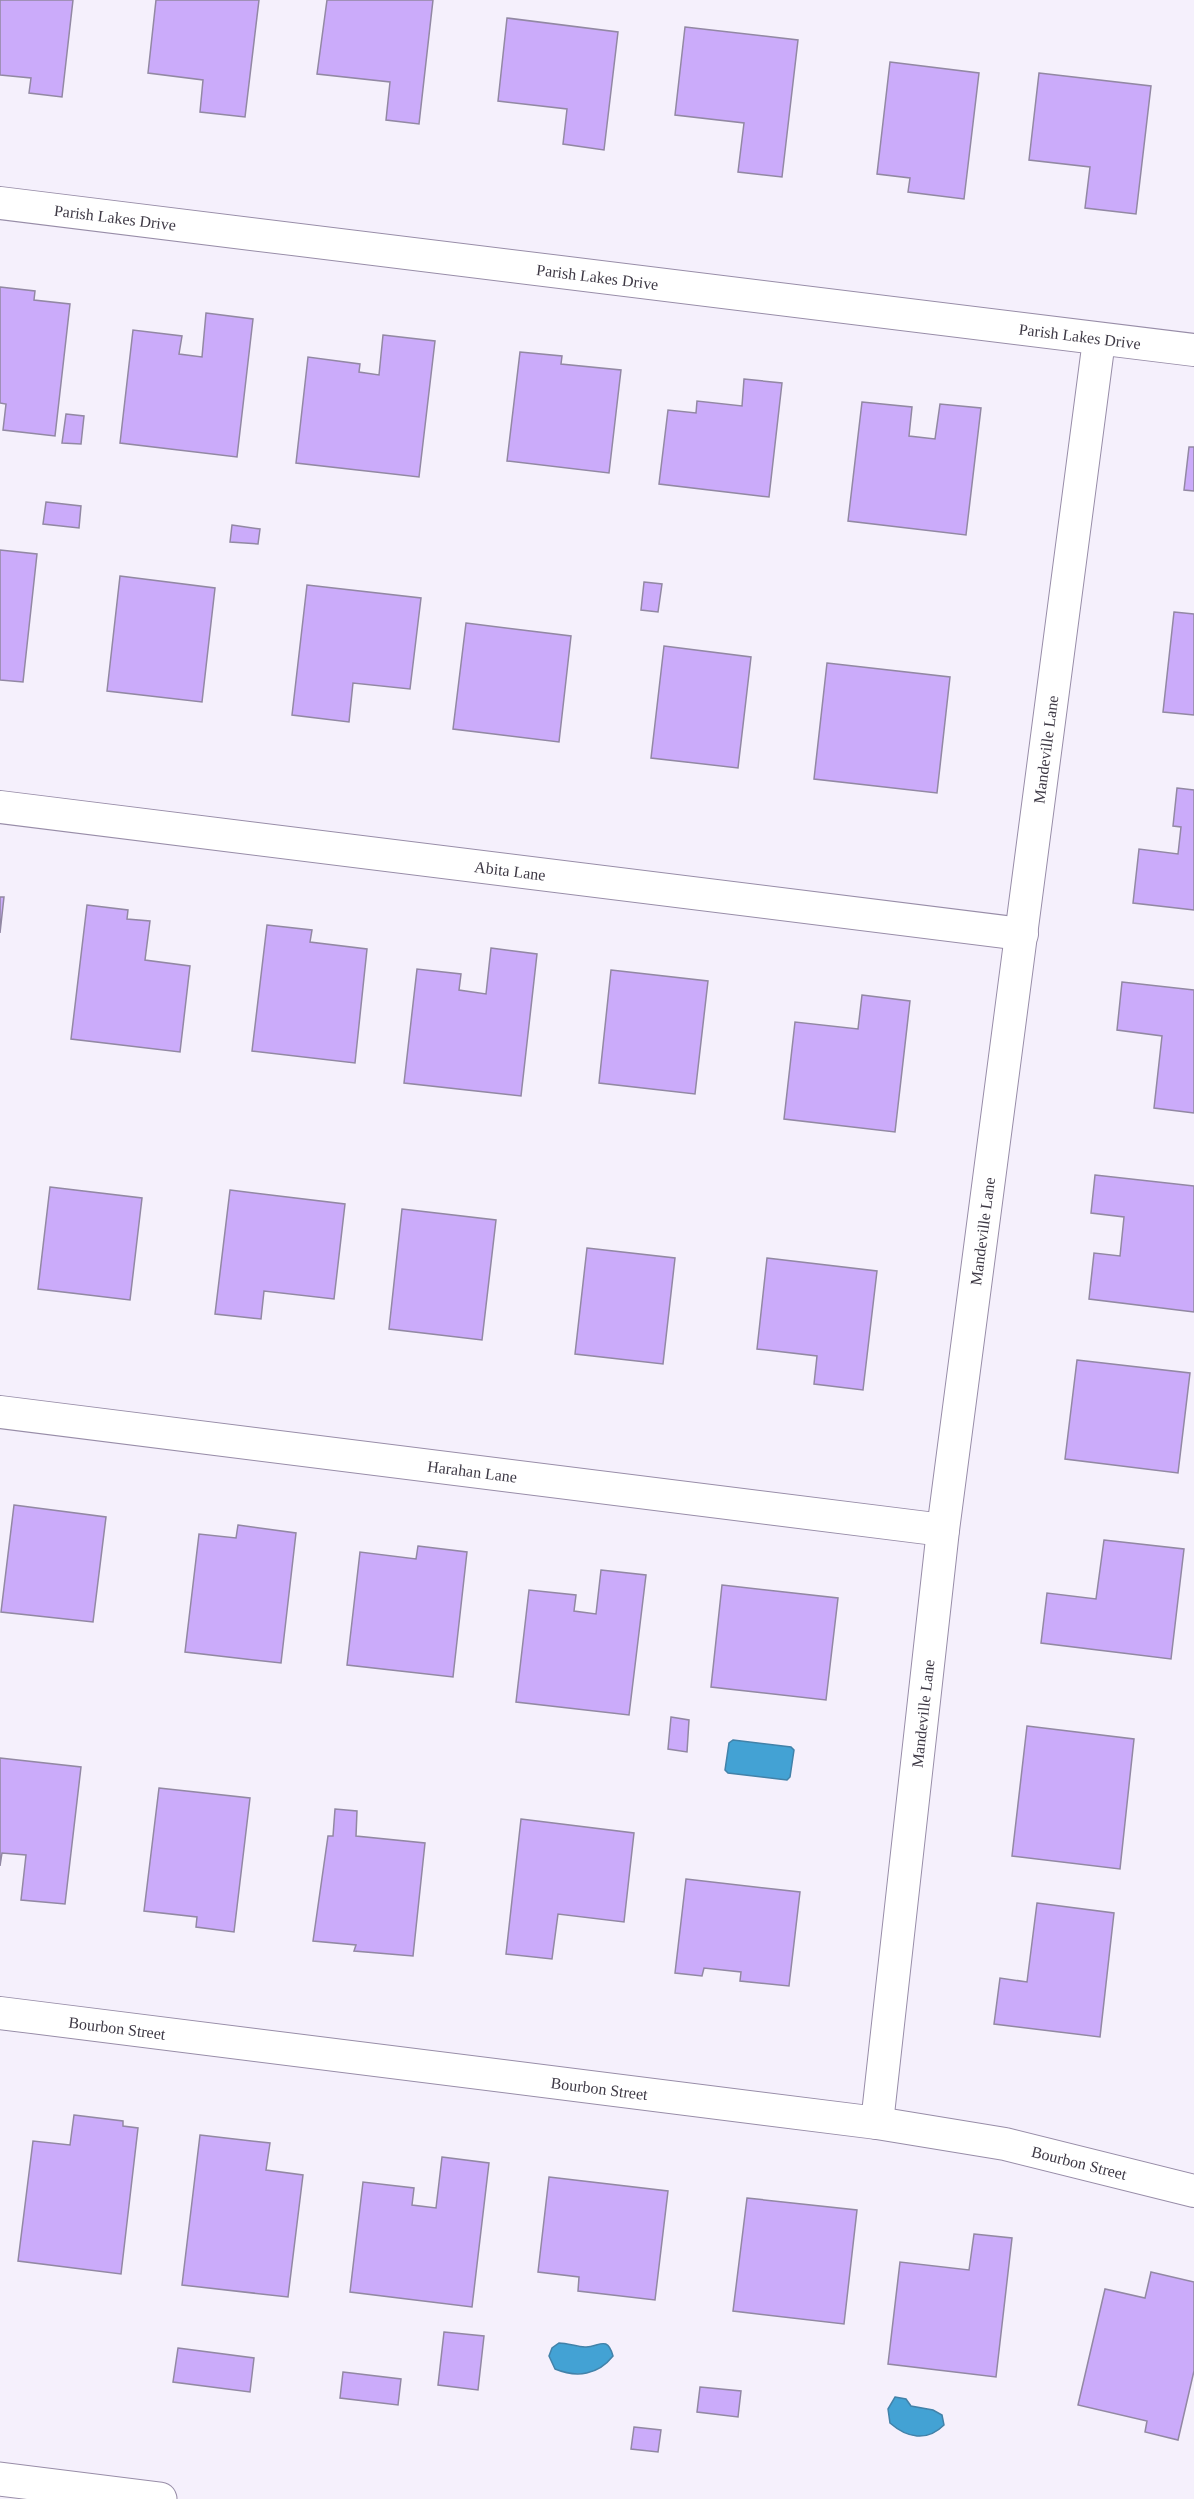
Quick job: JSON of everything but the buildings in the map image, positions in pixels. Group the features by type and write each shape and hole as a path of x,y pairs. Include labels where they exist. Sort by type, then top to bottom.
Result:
{"street":[{"name":"Parish Lakes Drive","path":"0,203 1194,350"},
{"name":"Mandeville Lane","path":"877,2123 943,1530 1099,340"},
{"name":"Abita Lane","path":"0,807 1022,934"},
{"name":"Harahan Lane","path":"0,1412 943,1530"},
{"name":"Bourbon Street","path":"0,2013 877,2123 1005,2144 1194,2191"},
{"path":"0,2479 160,2499"}],"water":[{"path":"733,1740 791,1747 794,1750 790,1777 787,1780 728,1773 725,1770 729,1743"},
{"path":"559,2343 585,2347 605,2344 611,2349 613,2356 594,2371 579,2374 563,2372 555,2369 549,2356 552,2348"},
{"path":"895,2397 906,2399 911,2406 933,2410 942,2415 944,2425 924,2436 903,2432 890,2423 888,2409"}]}
